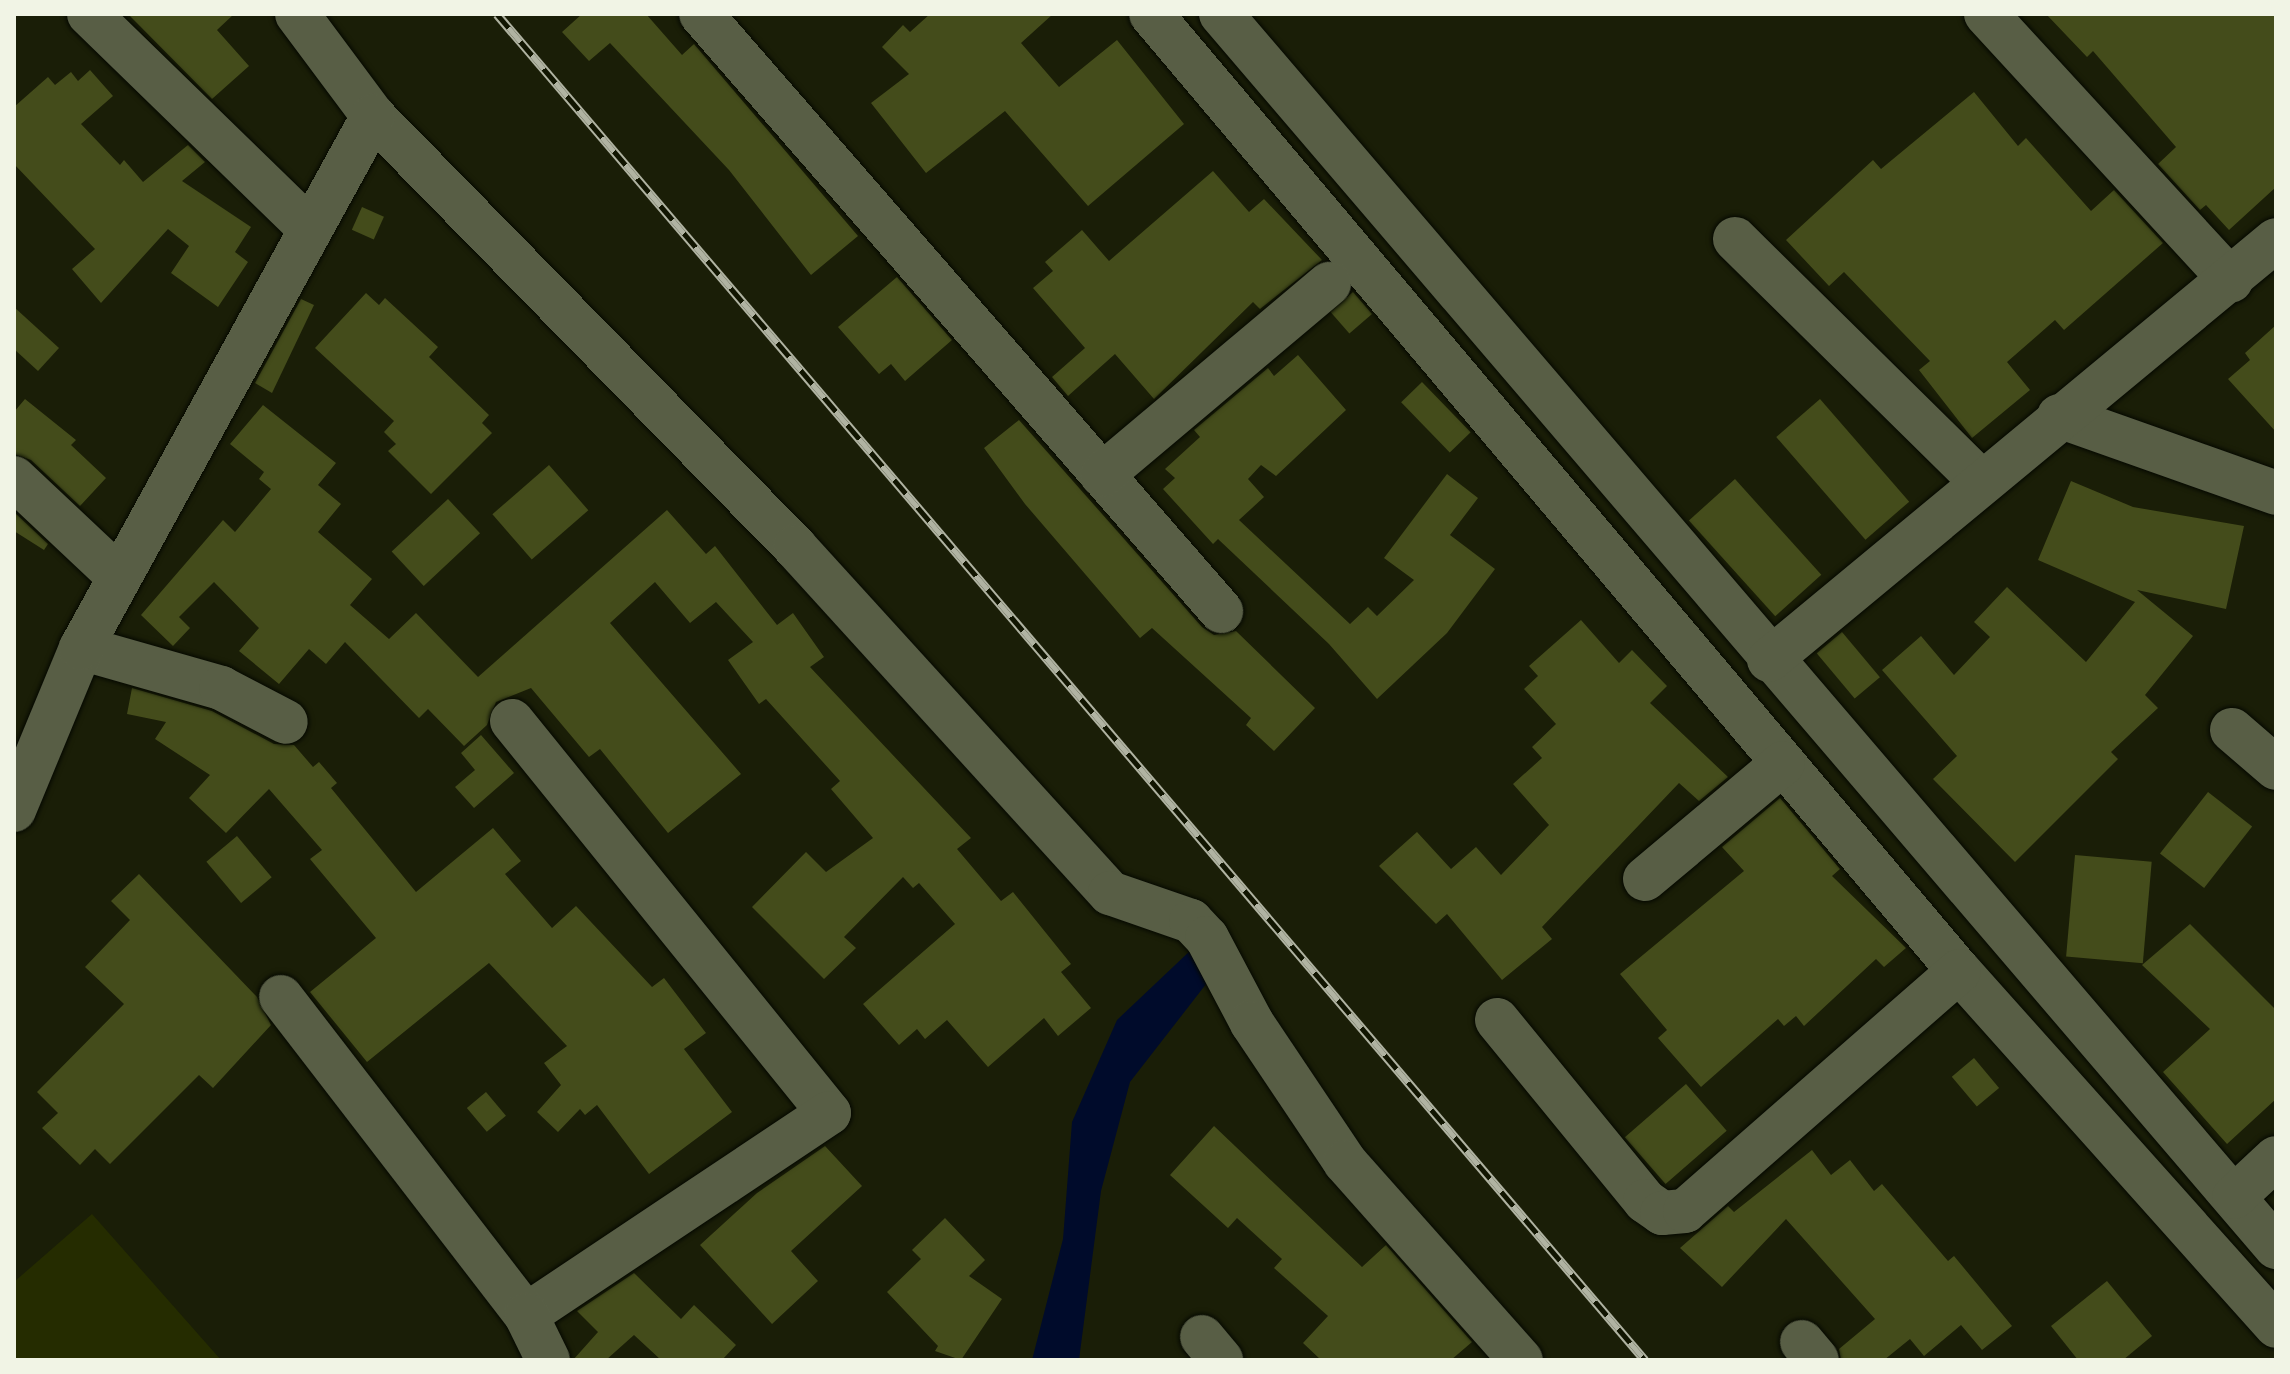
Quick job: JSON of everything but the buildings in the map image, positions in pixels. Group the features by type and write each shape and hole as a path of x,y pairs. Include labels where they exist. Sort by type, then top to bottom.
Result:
{"street":[{"path":"89,14 310,229"},
{"path":"297,14 373,116 795,547 1110,893 1191,921 1207,938 1252,1023 1345,1162 1521,1360"},
{"path":"701,14 1221,611"},
{"path":"1151,14 1959,971 2276,1326"},
{"path":"1221,14 1769,660 2276,1247"},
{"path":"1986,14 2231,280"},
{"path":"14,810 29,731 81,648 373,116"},
{"path":"1735,239 1982,483"},
{"path":"1769,660 2059,416 2231,280 2276,240"},
{"path":"1102,475 1329,284"},
{"path":"2059,416 2276,493"},
{"path":"14,478 119,577"},
{"path":"81,648 221,688 286,722"},
{"path":"512,721 829,1113 526,1315"},
{"path":"2232,730 2276,768"},
{"path":"1645,879 1783,763"},
{"path":"1497,1020 1645,1201 1662,1213 1685,1211 1959,971"},
{"path":"281,997 526,1315 548,1360"},
{"path":"2234,1197 2276,1158"}],"green space":[{"path":"92,1214 221,1360 14,1360 14,1282"}],"water":[{"path":"1192,949 1217,970 1130,1082 1101,1191 1079,1360 1032,1360 1063,1239 1072,1122 1117,1020"}],"railway":[{"path":"497,14 1645,1360"}]}
